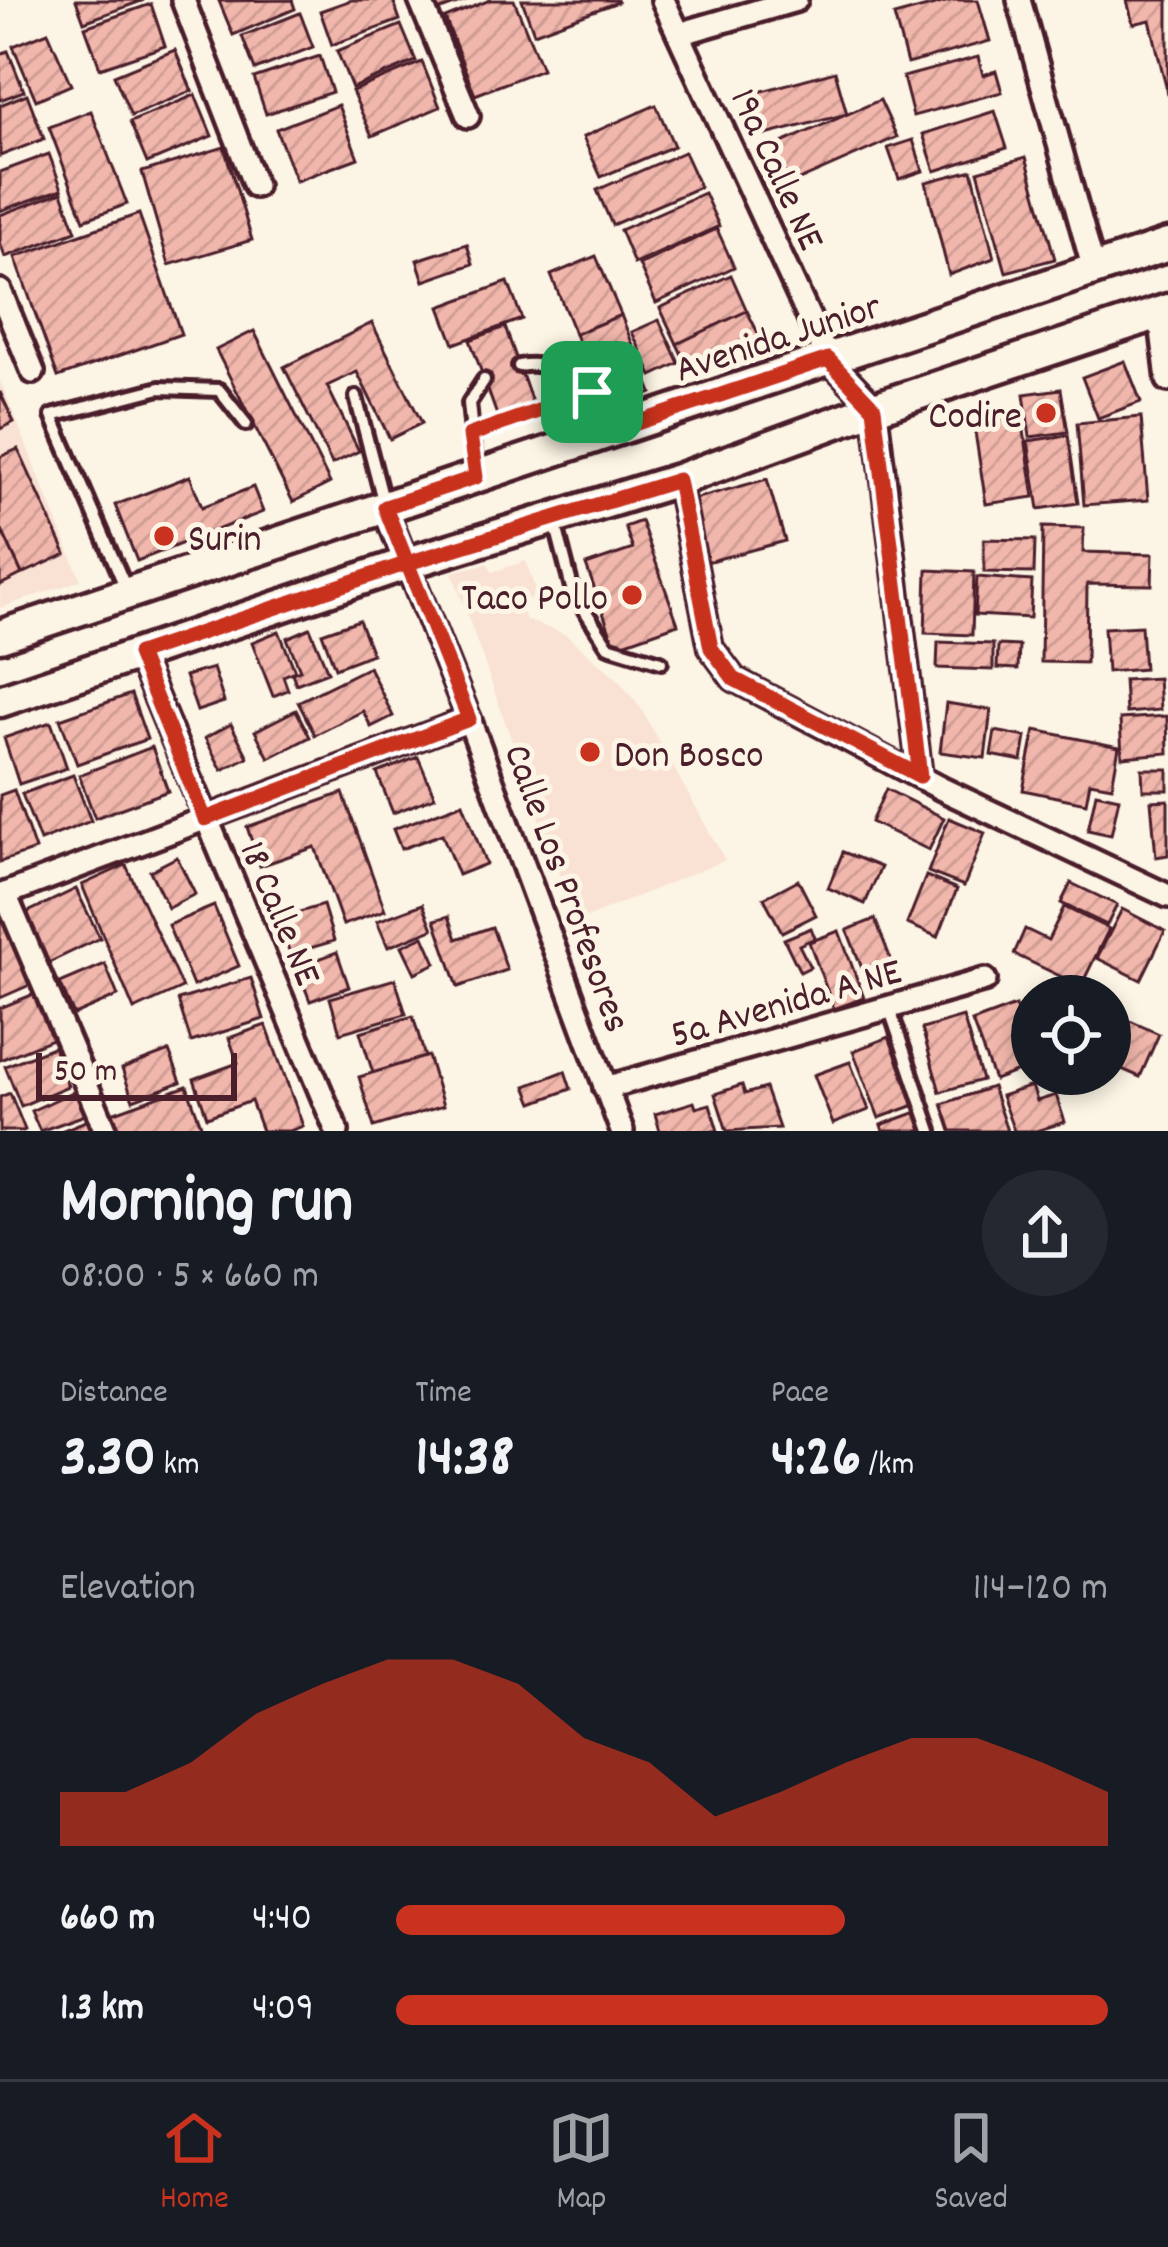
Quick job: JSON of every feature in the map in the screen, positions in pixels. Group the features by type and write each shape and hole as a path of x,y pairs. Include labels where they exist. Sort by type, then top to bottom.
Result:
{"main road":[{"name":"Avenida Junior","path":"0,636 1168,245"},
{"path":"0,700 408,563 678,480 874,408 1164,312"}],"street":[{"path":"183,0 256,186"},
{"path":"420,0 468,116"},
{"name":"19a Calle NE","path":"663,0 828,359 874,408"},
{"path":"679,34 796,0"},
{"path":"1019,0 1094,270"},
{"path":"0,291 33,372"},
{"path":"1164,312 1168,380"},
{"path":"874,408 920,776"},
{"path":"678,480 711,648 734,679 1168,896"},
{"name":"Calle Los Profesores","path":"385,507 622,1131"},
{"name":"18 Calle NE","path":"138,654 337,1131"},
{"path":"106,1131 3,895 469,719"},
{"name":"5a Avenida A NE","path":"605,1088 985,980"}],"lane":[{"path":"519,366 538,362 560,369 592,392 625,427"},
{"path":"476,477 469,403 484,380"},
{"path":"128,593 52,416 160,388 218,390 246,424"},
{"path":"470,435 592,392"},
{"name":"Calle Los Profesores","path":"356,397 385,507"},
{"path":"554,519 573,592 608,646 661,662"},
{"path":"889,1007 931,1131"}],"shaded area":[{"path":"0,380 81,580 0,608"},
{"name":"Don Bosco","path":"526,561 537,595 519,603 526,620 565,634 617,678 640,707 725,860 576,922 452,572 488,563 492,572"}],"building":[{"path":"76,0 144,0 84,22"},
{"path":"292,0 295,9 233,35 219,1"},
{"path":"351,0 393,0 400,20 332,45 320,11"},
{"path":"434,0 468,0 438,11"},
{"path":"490,0 514,0 542,69 475,95 445,18"},
{"path":"522,0 617,0 618,2 534,33"},
{"path":"953,0 978,0 990,41 907,64 894,16"},
{"path":"1127,0 1168,0 1168,95 1150,20 1133,24"},
{"path":"151,4 165,46 100,68 85,27"},
{"path":"300,13 313,47 255,70 242,36"},
{"path":"401,25 416,61 352,88 337,51"},
{"path":"48,32 71,85 36,100 13,46"},
{"path":"175,50 192,91 131,116 114,75"},
{"path":"8,51 24,91 0,100 0,54"},
{"path":"320,56 332,92 266,114 254,78"},
{"path":"978,57 983,75 996,71 1002,92 913,116 903,77"},
{"path":"422,62 440,107 372,136 352,91"},
{"path":"835,71 847,114 766,135 755,93"},
{"path":"27,94 44,139 0,156 0,105"},
{"path":"195,95 212,136 147,163 130,122"},
{"path":"880,100 897,137 790,184 773,147"},
{"path":"338,105 358,158 296,181 276,129"},
{"path":"656,105 674,146 601,177 583,137"},
{"path":"91,111 127,204 84,220 49,127"},
{"path":"995,111 1007,148 935,171 923,134"},
{"path":"913,140 923,171 899,179 888,148"},
{"path":"224,147 252,240 169,265 142,172"},
{"path":"684,152 700,187 612,225 597,190"},
{"path":"49,154 62,189 0,211 0,172"},
{"path":"1026,157 1055,259 1006,272 978,171"},
{"path":"972,170 994,258 949,275 926,182"},
{"path":"62,192 76,231 5,257 0,215"},
{"path":"704,193 719,226 634,264 620,230"},
{"path":"139,214 181,334 58,377 15,257"},
{"path":"717,229 734,267 656,303 639,265"},
{"path":"467,244 473,264 424,281 417,260"},
{"path":"596,256 621,315 575,334 551,275"},
{"path":"731,275 747,311 677,344 660,308"},
{"path":"508,282 522,319 454,344 440,307"},
{"path":"747,311 761,339 690,372 677,344"},
{"path":"621,315 652,393 627,404 613,370 593,379 575,334"},
{"path":"659,320 679,363 652,376 632,332"},
{"path":"372,323 422,423 390,439 357,372 327,386 359,451 332,464 284,367"},
{"path":"505,327 533,405 498,418 470,340"},
{"path":"254,331 330,483 293,502 216,350"},
{"path":"1125,361 1141,402 1098,418 1082,377"},
{"name":"Codire","path":"1061,389 1068,432 1030,437 1024,394"},
{"path":"0,392 14,422 0,429"},
{"path":"1021,411 1034,497 986,504 973,419"},
{"path":"1141,417 1148,500 1084,505 1077,423"},
{"path":"1068,435 1078,503 1039,509 1028,441"},
{"path":"18,449 66,554 22,574 0,526 0,457"},
{"name":"Surin","path":"190,476 202,507 253,487 263,512 137,561 115,505"},
{"path":"767,479 785,541 703,563 686,501"},
{"name":"Taco Pollo","path":"641,521 678,624 615,646 586,565 633,549 625,527"},
{"path":"1043,527 1084,528 1083,552 1153,554 1152,585 1087,584 1086,663 1041,662"},
{"path":"4,535 22,574 0,585 0,537"},
{"path":"984,539 1035,540 1034,573 984,572"},
{"path":"927,570 974,572 972,635 925,633"},
{"path":"977,577 1032,581 1030,618 975,615"},
{"path":"359,620 372,654 335,668 322,633"},
{"path":"1141,626 1144,669 1107,672 1104,628"},
{"path":"310,628 328,672 296,684 292,673 300,670 287,638"},
{"path":"279,631 295,671 283,676 288,690 273,696 252,642"},
{"path":"938,642 993,644 993,670 937,668"},
{"path":"998,645 1019,646 1018,669 997,668"},
{"path":"369,667 393,716 371,727 363,711 315,735 298,702"},
{"path":"213,668 224,702 197,711 185,676"},
{"path":"1158,678 1160,710 1126,713 1124,680"},
{"path":"131,694 147,739 77,764 60,719"},
{"path":"946,703 991,710 985,758 940,752"},
{"path":"296,710 310,737 269,758 255,731"},
{"path":"1167,716 1168,753 1122,757 1120,719"},
{"path":"51,722 67,768 19,784 4,738"},
{"path":"231,724 248,757 222,770 205,738"},
{"path":"1035,730 1119,747 1112,786 1090,782 1086,803 1023,790"},
{"path":"995,731 1026,737 1022,761 991,755"},
{"path":"152,747 168,791 95,818 79,775"},
{"path":"418,757 435,797 393,813 377,773"},
{"path":"1142,769 1168,769 1168,790 1143,790"},
{"path":"73,775 91,821 40,841 22,794"},
{"path":"886,789 944,818 929,850 871,822"},
{"path":"14,790 35,850 0,862 0,795"},
{"path":"343,793 385,910 343,925 315,847 260,866 247,827"},
{"path":"1096,793 1119,798 1111,835 1088,830"},
{"path":"1168,800 1168,855 1156,857 1151,801"},
{"path":"463,803 486,864 458,875 442,834 401,849 393,829"},
{"path":"949,818 985,833 964,886 928,872"},
{"path":"843,852 881,867 865,904 828,888"},
{"path":"177,857 195,894 168,908 150,871"},
{"path":"126,865 182,988 134,1010 82,885"},
{"path":"926,876 957,889 938,937 907,924"},
{"path":"798,880 816,915 782,932 764,898"},
{"path":"1071,883 1117,905 1107,925 1061,903"},
{"path":"76,889 100,938 48,963 24,914"},
{"path":"423,904 433,929 388,947 377,921"},
{"path":"323,905 334,941 290,954 279,918"},
{"path":"214,906 239,966 193,986 168,925"},
{"path":"1064,907 1109,929 1086,975 1058,975 1014,954 1025,929 1048,940"},
{"path":"1122,909 1165,931 1141,980 1097,958"},
{"path":"449,916 457,939 492,927 507,970 458,987 435,920"},
{"path":"0,917 32,984 0,998"},
{"path":"875,919 897,975 869,986 847,930"},
{"path":"811,928 815,938 799,945 810,967 800,972 784,939"},
{"path":"839,931 864,998 834,1009 809,942"},
{"path":"424,936 436,963 415,973 402,946"},
{"path":"337,952 349,987 310,1001 297,967"},
{"path":"105,964 118,996 74,1015 60,983"},
{"path":"251,978 264,1019 191,1042 178,1000"},
{"path":"395,979 406,1014 340,1033 330,998"},
{"path":"34,994 52,1039 0,1060 0,1008"},
{"path":"1011,1007 1011,1074 994,1080 972,1022"},
{"path":"413,1016 425,1057 373,1073 360,1032"},
{"path":"963,1017 982,1080 940,1092 922,1029"},
{"path":"1131,1021 1159,1034 1140,1077 1131,1073"},
{"path":"266,1025 303,1126 262,1131 251,1101 207,1117 194,1079 238,1063 229,1038"},
{"path":"889,1037 915,1105 879,1118 853,1051"},
{"path":"53,1047 68,1086 21,1106 5,1066"},
{"path":"169,1051 181,1082 133,1100 122,1069"},
{"path":"428,1056 443,1106 374,1127 359,1077"},
{"path":"850,1062 869,1110 833,1124 814,1075"},
{"path":"565,1071 571,1089 533,1103 526,1086"},
{"path":"742,1085 745,1094 765,1088 779,1128 727,1131 715,1094"},
{"path":"187,1086 203,1131 118,1131 112,1113"},
{"path":"992,1087 1007,1131 951,1131 942,1104"},
{"path":"75,1091 85,1115 40,1131 31,1111"},
{"path":"10,1093 23,1131 0,1131 0,1097"},
{"path":"1035,1095 1037,1101 1056,1095 1065,1122 1036,1131 1014,1131 1001,1096"},
{"path":"694,1102 696,1108 710,1104 718,1131 660,1131 655,1114"},
{"path":"917,1112 924,1131 883,1131 881,1125"},
{"path":"88,1120 92,1131 61,1131"}],"place":[{"name":"Codire","path":"1046,413"},
{"name":"Surin","path":"164,536"},
{"name":"Taco Pollo","path":"632,595"},
{"name":"Don Bosco","path":"590,752"}],"route":[{"path":"592,392 470,435 476,477 385,507 408,563 469,719 205,819 138,654 408,563 678,480 711,648 734,679 920,776 874,408 828,359 625,427 592,392"}]}
